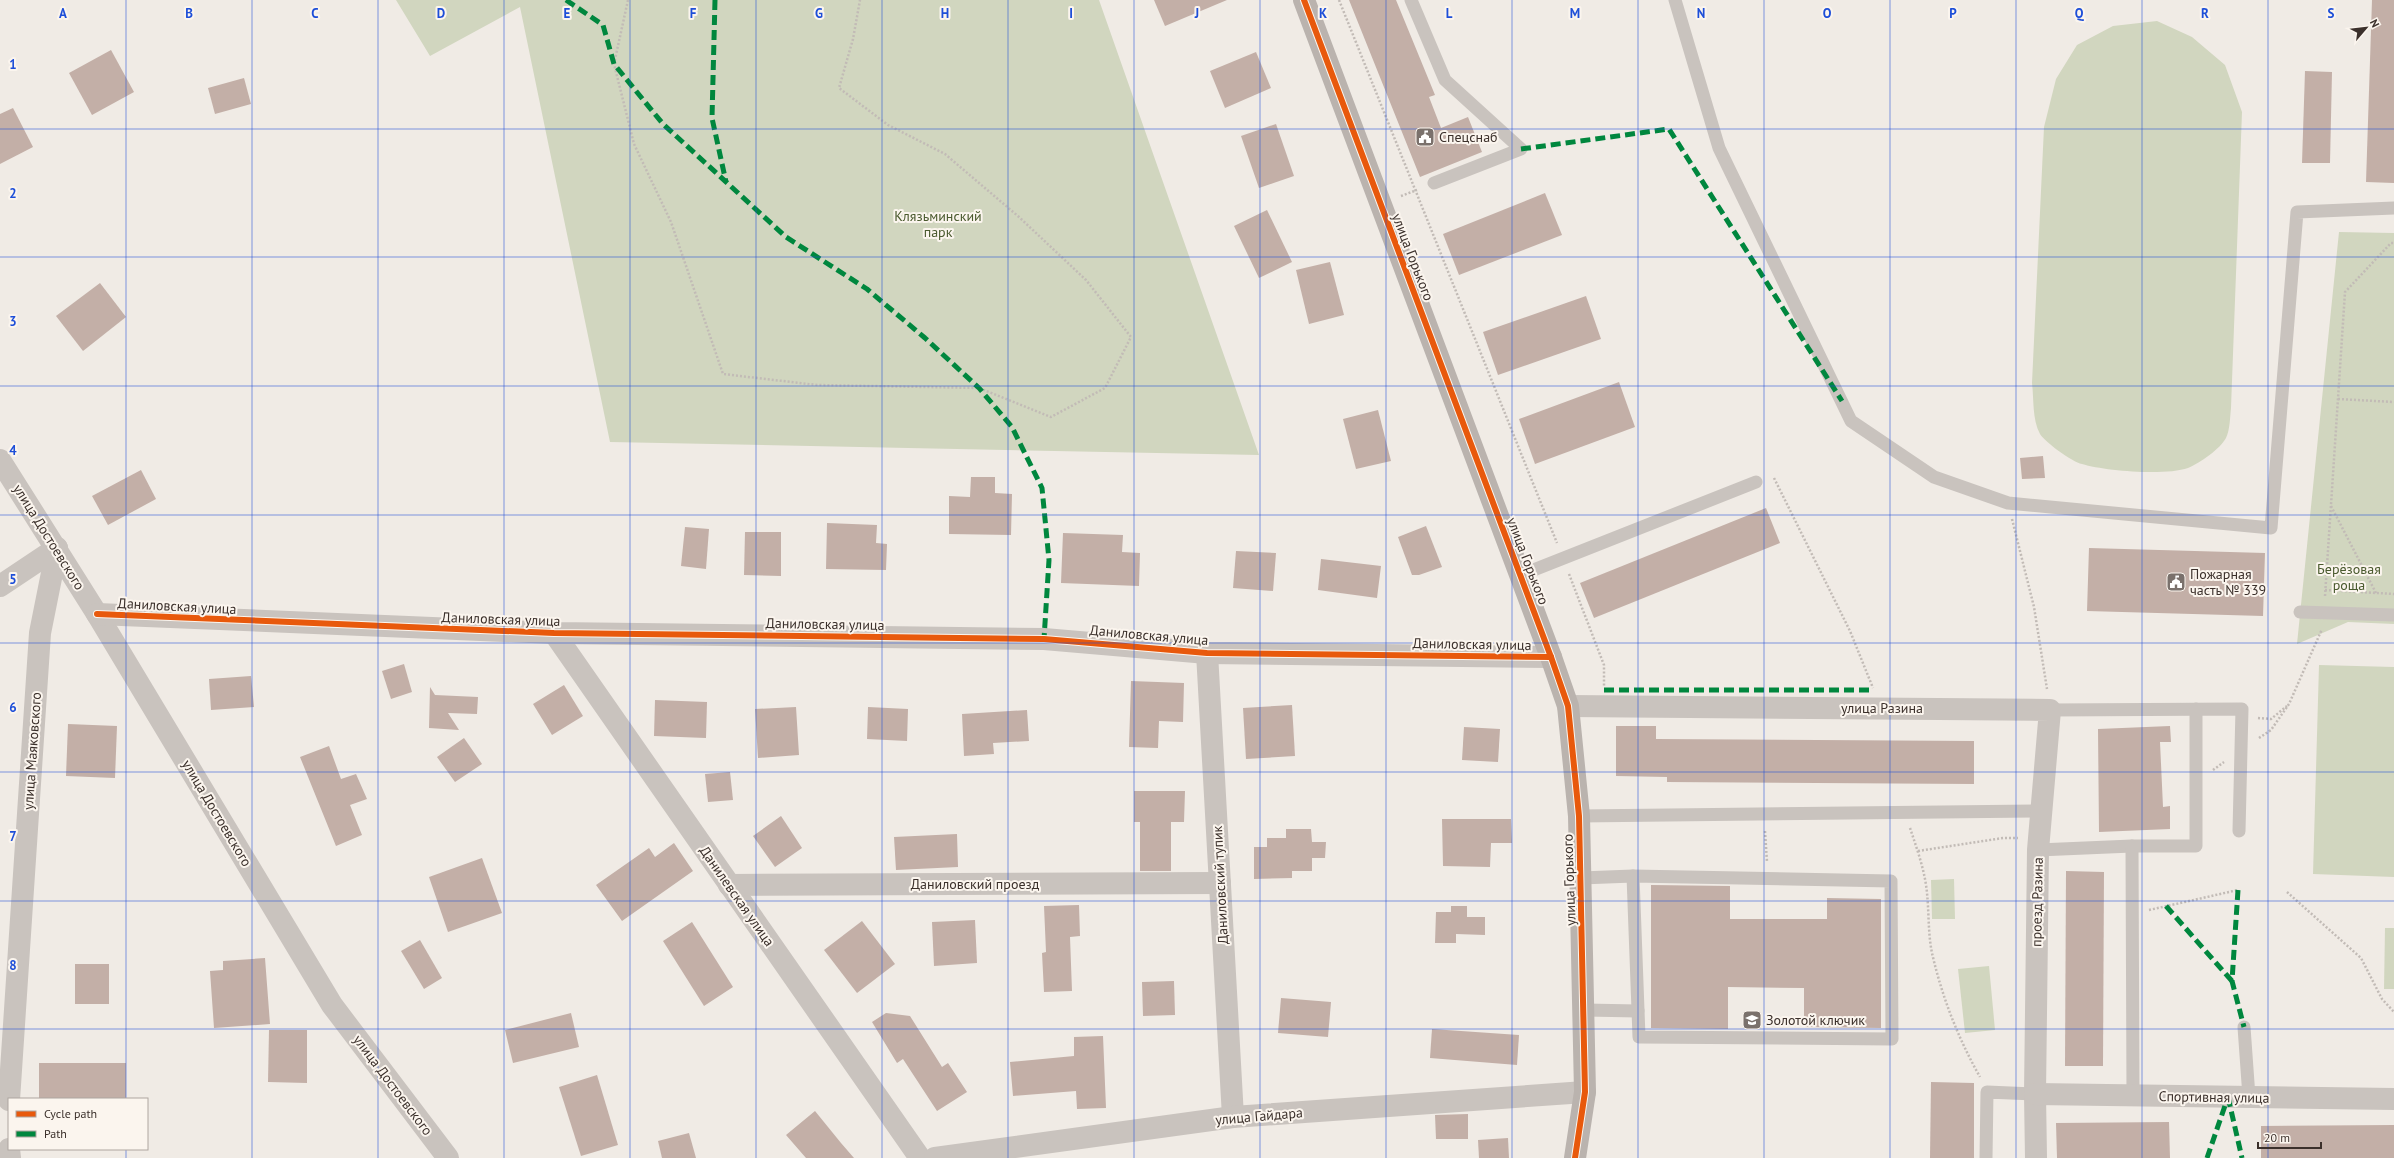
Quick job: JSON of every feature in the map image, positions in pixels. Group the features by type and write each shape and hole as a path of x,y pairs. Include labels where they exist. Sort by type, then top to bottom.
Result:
{"street":[{"name":"улица Горького","path":"1304,0 1551,657 1568,706 1579,816 1585,1010 1585,1092 1575,1158"},
{"name":"улица Достоевского","path":"0,460 57,548 332,1005 448,1158"},
{"path":"0,586 57,548"},
{"name":"улица Маяковского","path":"6,1096 40,632 57,548"},
{"name":"Даниловская улица","path":"97,614 554,633 1044,639 1207,653 1551,657"},
{"name":"Данилевская улица","path":"554,633 920,1158"},
{"name":"Даниловский тупик","path":"1207,653 1234,1116"},
{"name":"улица Разина","path":"1568,706 2050,710"},
{"name":"проезд Разина","path":"2036,1158 2035,1094 2038,850 2050,710"},
{"name":"Даниловский проезд","path":"730,885 1220,883"},
{"name":"улица Гайдара","path":"935,1158 1234,1116 1585,1092"},
{"name":"Спортивная улица","path":"2035,1094 2394,1098"}],"lane":[{"path":"1411,0 1445,80 1521,149 1434,183"},
{"path":"1675,0 1720,148 1851,421 1934,477 2008,503 2271,528 2297,212 2394,208"},
{"path":"1520,575 1756,482"},
{"path":"2300,612 2394,615"},
{"path":"2038,850 2132,846 2196,846 2196,708"},
{"name":"улица Разина","path":"2050,710 2196,708 2242,709 2241,750"},
{"path":"2239,831 2241,750"},
{"path":"1579,816 2041,811"},
{"path":"2132,846 2133,1096"},
{"path":"1581,878 1633,876 1891,881 1892,1039 1639,1037 1633,876"},
{"path":"1585,1010 1638,1012"},
{"path":"2244,1027 2249,1097"},
{"path":"1986,1158 1987,1092 2035,1094"}],"path":[{"path":"628,0 614,64 634,144 671,222 723,374 817,385 979,388 1051,418 1105,388 1131,337 1086,280 1019,218 945,154 888,125 839,88 853,39 860,0"},
{"path":"1339,0 1417,190 1604,665 1604,707"},
{"path":"1380,203 1434,183"},
{"path":"2196,781 2271,730 2289,704 2322,634 2345,292 2391,243 2394,243"},
{"path":"2338,398 2394,402"},
{"path":"1756,482 1773,476 1850,631 1882,708"},
{"path":"2008,503 2034,607 2050,710"},
{"path":"2331,506 2376,593"},
{"path":"2325,590 2394,594"},
{"path":"1905,813 1918,851 1927,892 1932,952 1946,1002 1962,1044 1987,1092"},
{"path":"1763,814 1767,864"},
{"path":"1918,851 2003,838"},
{"path":"2132,914 2238,890"},
{"path":"2287,892 2361,958 2382,999 2394,1012"}],"green space":[{"name":"Клязьминский парк","path":"396,0 1099,0 1259,455 610,442 520,7 430,56"},
{"path":"2157,21 2192,37 2225,65 2242,112 2231,408 2226,438 2215,451 2198,463 2188,468 2165,472 2135,472 2092,467 2072,460 2047,442 2037,428 2032,383 2044,127 2056,79 2077,45 2113,26"},
{"name":"Берёзовая роща","path":"2339,232 2394,233 2394,624 2348,622 2297,644"},
{"path":"2319,665 2394,667 2394,877 2313,874"},
{"path":"1954,879 1955,919 1932,919 1931,880"},
{"path":"2385,928 2394,928 2394,989 2384,989"},
{"path":"1989,966 1995,1030 1965,1033 1958,969"}],"building":[{"path":"1154,0 1227,0 1165,26"},
{"path":"1349,0 1396,0 1435,95 1429,97 1441,128 1468,117 1482,152 1420,177"},
{"path":"2372,0 2394,0 2394,183 2366,182"},
{"path":"111,50 134,92 92,115 69,73"},
{"path":"1256,52 1271,88 1225,108 1210,71"},
{"path":"2305,71 2332,72 2330,163 2302,163"},
{"path":"244,78 251,104 215,114 208,88"},
{"path":"13,108 33,147 0,164 0,114"},
{"path":"1276,124 1294,176 1259,188 1241,136"},
{"path":"1545,193 1562,235 1459,275 1443,234"},
{"path":"1267,210 1292,262 1259,278 1234,226"},
{"path":"1330,262 1344,315 1309,324 1296,270"},
{"path":"100,283 126,317 83,351 56,316"},
{"path":"1586,296 1601,339 1498,375 1483,332"},
{"path":"1619,382 1635,427 1535,464 1519,419"},
{"path":"1378,410 1391,461 1356,469 1343,419"},
{"path":"2043,456 2045,478 2022,479 2020,458"},
{"path":"141,470 156,499 108,525 92,496"},
{"path":"971,477 995,477 995,493 1012,494 1011,535 949,534 949,496 970,497"},
{"path":"1766,508 1780,543 1594,618 1580,583"},
{"path":"827,523 877,525 876,543 887,544 886,570 826,569"},
{"path":"1426,526 1442,567 1419,575 1412,575 1398,537"},
{"path":"685,527 709,529 706,569 681,566"},
{"path":"745,532 781,532 781,576 744,575"},
{"path":"1063,533 1123,535 1122,552 1140,553 1139,586 1061,583"},
{"name":"Пожарная часть № 339","path":"2089,548 2265,553 2263,616 2087,611"},
{"path":"1236,551 1276,553 1273,591 1233,588"},
{"path":"1321,559 1381,566 1377,598 1318,590"},
{"path":"404,664 412,692 391,699 382,671"},
{"path":"251,676 254,707 211,710 209,679"},
{"path":"1131,681 1184,683 1183,722 1159,721 1158,748 1129,747"},
{"path":"564,685 583,716 552,735 533,704"},
{"path":"430,687 435,695 478,697 477,714 448,713 459,730 429,728"},
{"path":"655,700 707,702 706,738 654,736"},
{"path":"1292,705 1295,756 1246,759 1243,708"},
{"path":"796,707 799,755 758,758 755,709"},
{"path":"868,707 908,709 907,741 867,739"},
{"path":"1027,710 1029,741 993,743 994,754 964,756 962,714"},
{"path":"68,724 117,726 115,778 66,776"},
{"path":"1616,726 1656,726 1656,739 1974,741 1974,784 1667,782 1667,777 1616,776"},
{"path":"2170,726 2171,742 2160,742 2163,807 2170,806 2170,829 2099,832 2098,729"},
{"path":"1464,727 1500,729 1498,762 1462,760"},
{"path":"464,738 482,764 455,782 437,757"},
{"path":"329,746 341,779 356,774 367,799 350,805 362,835 336,846 300,757"},
{"path":"730,772 733,800 708,802 705,774"},
{"path":"1134,791 1185,791 1184,822 1171,822 1171,871 1140,871 1140,822 1134,822"},
{"path":"781,816 802,848 775,867 753,836"},
{"path":"1442,819 1511,819 1512,843 1491,843 1490,867 1443,866"},
{"path":"1286,829 1311,829 1312,842 1326,842 1325,858 1312,858 1312,871 1292,871 1292,878 1254,879 1254,847 1267,847 1267,838 1286,838"},
{"path":"957,834 958,867 896,870 894,837"},
{"path":"674,843 693,871 622,921 596,885 649,848 655,857"},
{"path":"482,858 502,913 448,932 429,877"},
{"path":"2066,871 2104,872 2103,1066 2065,1066"},
{"path":"1651,885 1730,886 1730,919 1827,919 1827,898 1881,899 1881,1028 1804,1027 1804,988 1728,987 1728,1029 1651,1028"},
{"path":"1079,905 1080,936 1070,937 1072,991 1044,992 1042,953 1046,952 1044,906"},
{"path":"1451,906 1467,906 1467,917 1485,917 1485,935 1456,934 1456,943 1435,943 1436,912 1451,912"},
{"path":"975,920 977,963 934,966 932,922"},
{"path":"862,921 895,964 857,993 824,950"},
{"path":"692,922 733,987 704,1006 663,941"},
{"path":"420,940 442,978 424,989 401,951"},
{"path":"265,958 270,1024 214,1028 210,971 223,970 223,961"},
{"path":"75,964 109,964 109,1004 75,1004"},
{"path":"1174,981 1175,1015 1143,1016 1142,982"},
{"path":"1281,998 1331,1002 1328,1037 1278,1033"},
{"path":"571,1013 579,1047 513,1063 505,1030"},
{"path":"886,1013 910,1016 942,1067 948,1063 967,1092 937,1111 903,1059 897,1063 872,1022"},
{"path":"1432,1029 1519,1035 1517,1065 1430,1058"},
{"path":"269,1030 307,1030 307,1083 268,1082"},
{"path":"1103,1036 1106,1108 1077,1109 1076,1091 1013,1096 1010,1062 1074,1056 1074,1037"},
{"path":"39,1063 126,1063 126,1098 39,1098"},
{"path":"597,1075 618,1145 581,1156 559,1087"},
{"path":"1931,1082 1974,1083 1974,1158 1930,1158"},
{"path":"815,1111 854,1158 806,1158 786,1135"},
{"path":"1468,1114 1468,1139 1436,1139 1435,1115"},
{"path":"2169,1122 2170,1158 2057,1158 2056,1123"},
{"path":"2394,1125 2394,1158 2261,1158 2261,1126"},
{"path":"689,1133 696,1158 662,1158 658,1141"},
{"path":"1508,1138 1509,1158 1479,1158 1478,1140"}],"marked path":[{"path":"566,0 603,25 614,64 663,124 786,237 867,289 925,338 979,388 1012,427 1042,488 1049,560 1044,639"},
{"path":"715,0 712,118 726,182"},
{"path":"1521,149 1669,129 1842,401"},
{"path":"1604,690 1874,690"},
{"path":"2238,890 2232,981 2244,1027"},
{"path":"2166,906 2232,981"},
{"path":"2228,1097 2242,1158"},
{"path":"2207,1158 2228,1097"}],"cycle path":[{"path":"1304,0 1551,657 1568,706 1579,816 1585,1092 1575,1158"},
{"path":"97,614 554,633 1044,639 1207,653 1551,657"}],"place":[{"name":"Спецснаб","path":"1425,137"},
{"name":"Пожарная часть № 339","path":"2176,582"},
{"name":"Золотой ключик","path":"1752,1020"}]}
